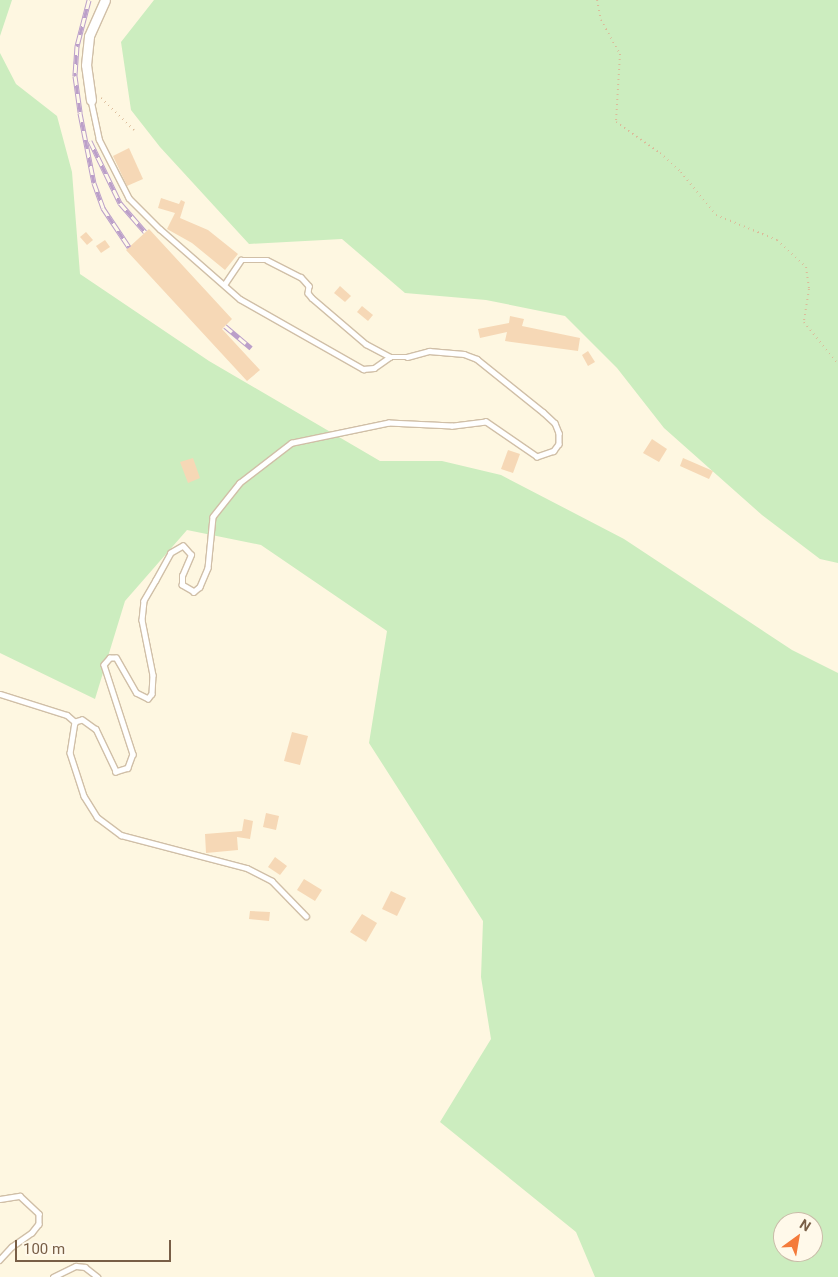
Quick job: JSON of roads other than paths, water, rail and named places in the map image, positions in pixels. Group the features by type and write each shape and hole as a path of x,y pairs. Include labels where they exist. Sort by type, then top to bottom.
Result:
{"street":[{"path":"90,100 88,86 89,36 105,0"}],"lane":[{"path":"90,100 99,139 129,198 160,229 240,299 324,345 354,366 374,368 390,357"},
{"path":"75,722 82,720 96,730 116,772 128,768 133,754 104,665 110,658 116,658 136,693 143,699 148,699 152,694 153,675 142,620 144,602 156,580 171,554 183,546 191,555 182,576 182,585 194,592 200,587 208,568 214,517 240,483 292,443 389,424 452,426 486,422 537,457 554,451 559,444 555,423 476,358 464,354 429,351 407,357 390,357 366,344 312,298 308,293 309,286 301,277 267,260 241,260 224,285"},
{"path":"0,694 67,715 75,722"},
{"path":"75,722 70,753 84,796 107,827 121,836 247,868 272,881 306,916"},
{"path":"0,1199 20,1196 39,1214 39,1224 32,1233 12,1246 0,1260"},
{"path":"53,1277 76,1266 85,1267 98,1277"}],"railway":[{"path":"89,0 77,46 75,76 80,113 94,183 103,208 129,247"},
{"path":"90,141 120,203 145,232"},
{"path":"225,326 251,348"}]}
